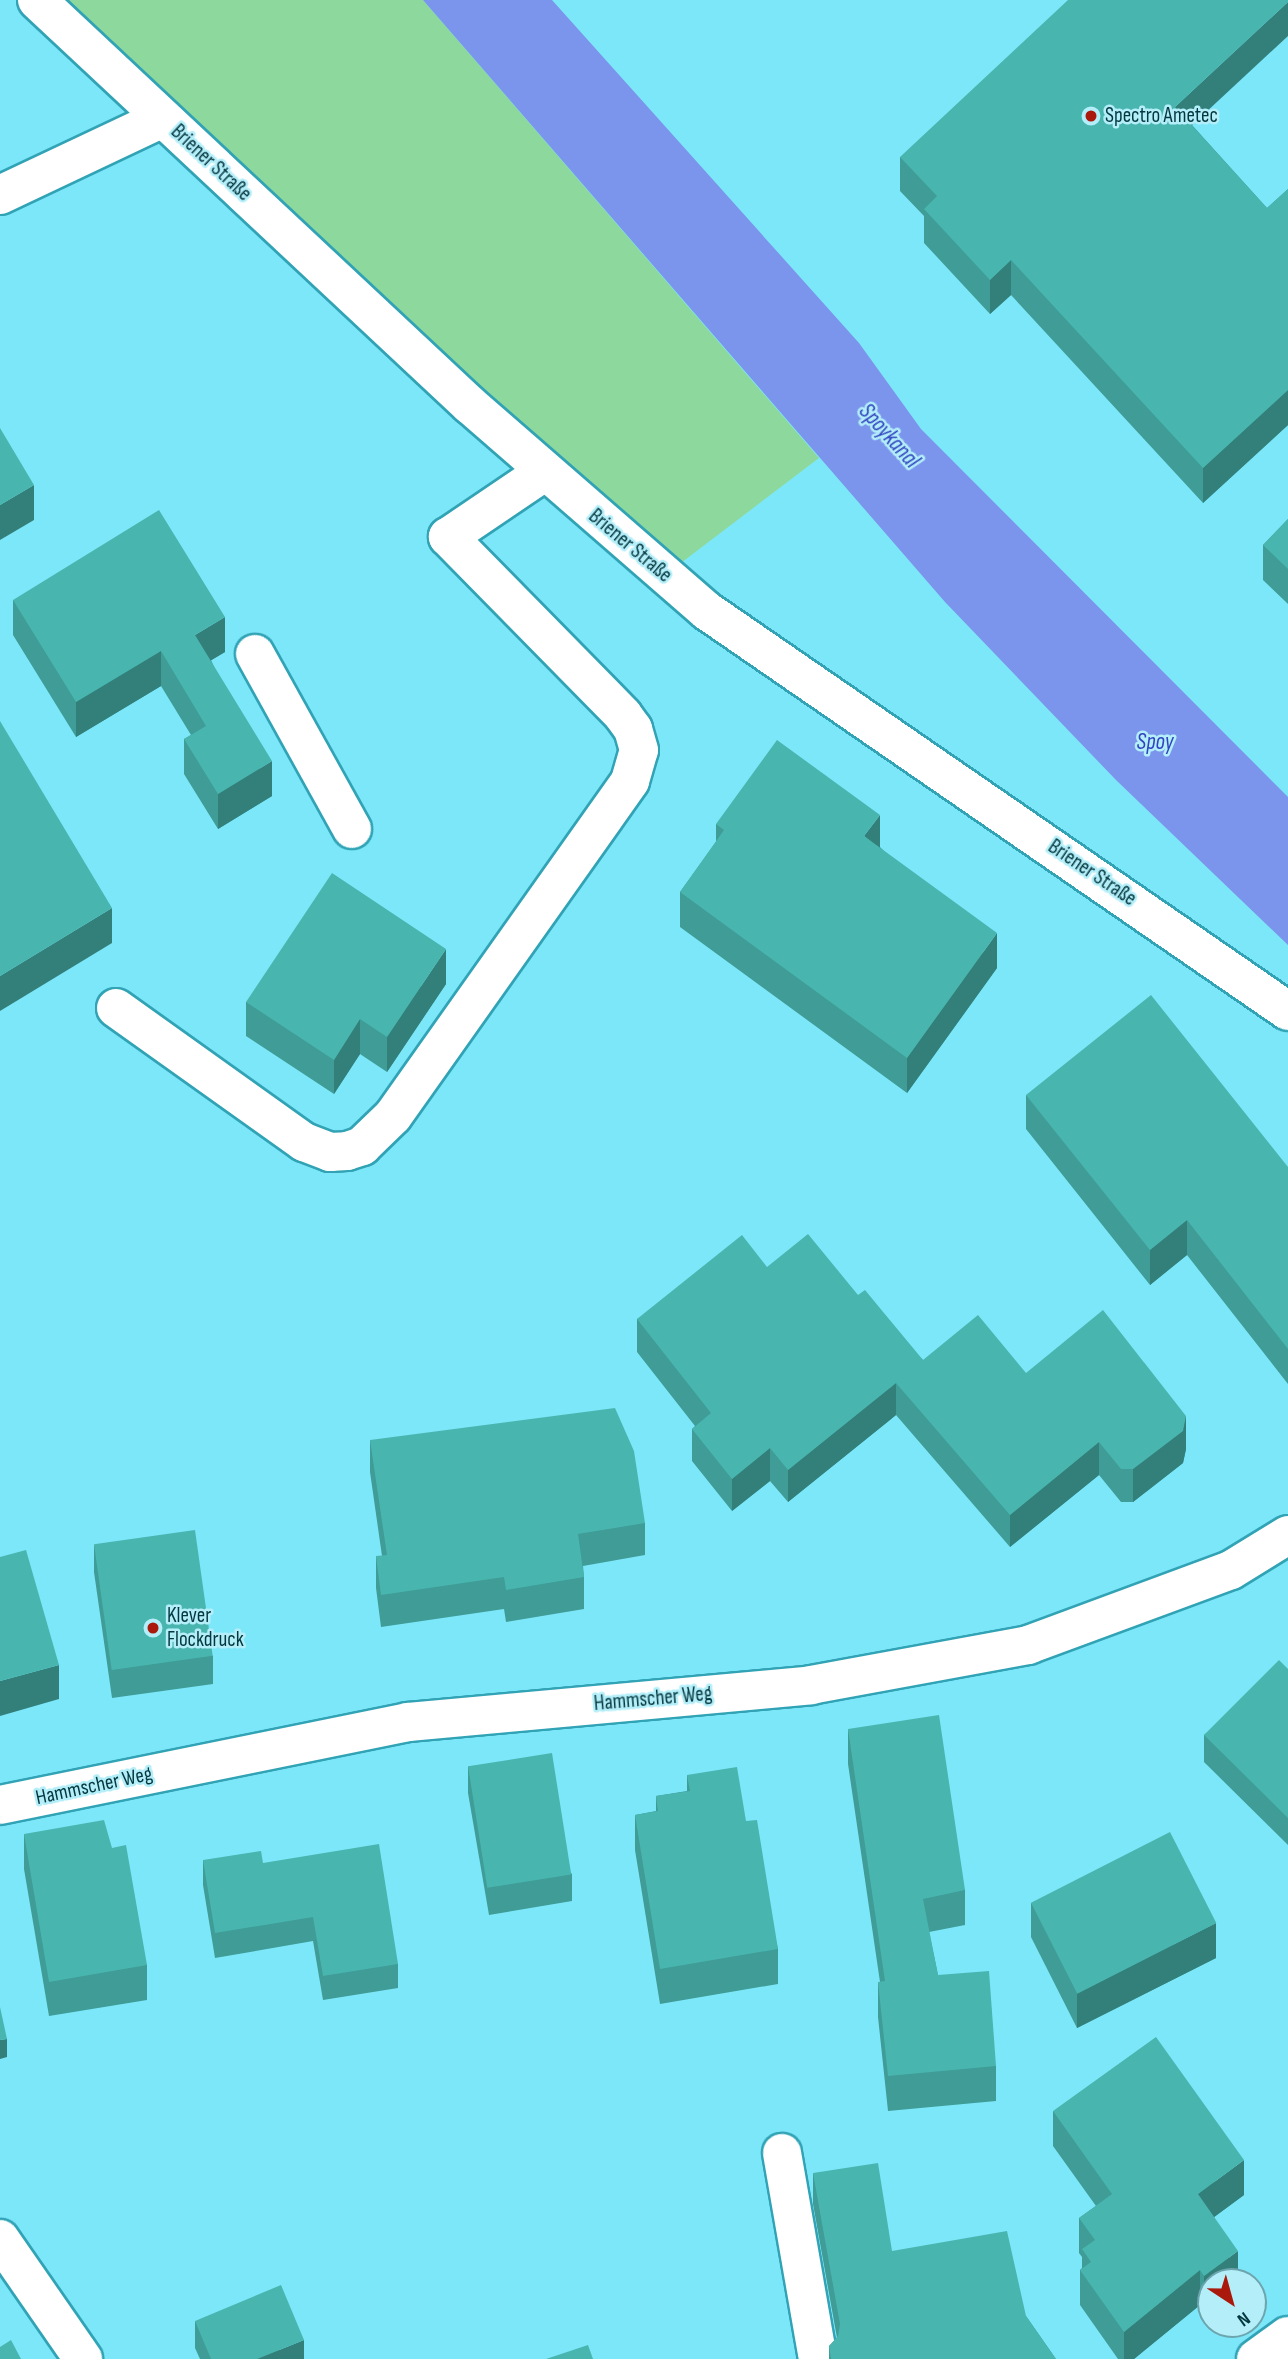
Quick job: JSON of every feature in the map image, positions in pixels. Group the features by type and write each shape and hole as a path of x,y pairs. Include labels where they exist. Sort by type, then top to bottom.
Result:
{"street":[{"name":"Briener Straße","path":"37,0 544,472 707,611 1288,1011"},
{"path":"0,195 163,118"},
{"path":"117,1008 312,1145 330,1152 362,1146 393,1116 630,781 639,750 623,715 447,537 544,472"},
{"path":"255,654 352,829"},
{"name":"Hammscher Weg","path":"0,1805 408,1722 811,1685 1028,1645 1231,1570 1288,1535"},
{"path":"782,2153 818,2359"},
{"path":"0,2239 83,2359"},
{"path":"1256,2359 1288,2336"}],"green space":[{"path":"63,0 423,0 819,458 677,566 528,441 240,163"}],"water":[{"name":"Spoy","path":"423,0 552,0 859,343 921,429 1288,797 1288,945 1116,780 945,602"}],"building":[{"path":"1068,0 1288,0 1175,107 1267,208 1288,189 1288,390 1203,468 1011,260 990,280 924,209 937,196 900,157"},
{"path":"0,428 34,485 0,505"},
{"path":"159,510 225,617 195,635 272,761 218,794 184,739 206,726 161,651 76,702 13,600"},
{"path":"1288,519 1288,569 1263,545"},
{"path":"0,721 112,908 0,976"},
{"path":"777,740 880,815 864,836 997,933 907,1058 680,892 724,830 716,824"},
{"path":"332,873 446,949 387,1037 360,1019 334,1060 246,1002"},
{"path":"1151,995 1288,1167 1288,1349 1187,1220 1150,1250 1026,1095"},
{"path":"808,1234 858,1295 865,1290 923,1360 978,1315 1026,1373 1103,1310 1186,1416 1183,1431 1133,1469 1121,1469 1099,1442 1010,1515 896,1383 788,1470 770,1448 732,1479 692,1429 711,1413 637,1319 742,1235 767,1267"},
{"path":"615,1408 634,1451 645,1523 578,1534 584,1577 506,1590 504,1577 381,1595 376,1556 387,1555 370,1440"},
{"name":"Klever Flockdruck","path":"195,1530 213,1656 112,1670 94,1544"},
{"path":"26,1550 59,1665 0,1681 0,1557"},
{"path":"1279,1660 1288,1669 1288,1818 1204,1735"},
{"path":"939,1715 965,1890 923,1899 938,1975 989,1971 996,2066 888,2076 878,1982 885,1981 848,1729"},
{"path":"552,1753 571,1874 487,1888 468,1766"},
{"path":"737,1767 746,1821 757,1820 778,1949 660,1969 635,1815 658,1811 656,1796 690,1791 687,1775"},
{"path":"104,1820 112,1848 126,1845 147,1965 49,1982 24,1834"},
{"path":"1170,1832 1216,1923 1077,1994 1031,1903"},
{"path":"379,1844 398,1964 323,1976 313,1917 215,1933 203,1860 261,1851 263,1863"},
{"path":"0,2007 7,2039 0,2040"},
{"path":"1156,2037 1244,2160 1198,2194 1238,2251 1215,2268 1197,2268 1197,2272 1124,2332 1080,2270 1091,2262 1082,2249 1095,2240 1079,2218 1112,2194 1053,2111"},
{"path":"878,2163 892,2251 1007,2231 1026,2316 1056,2359 831,2359 829,2346 838,2336 840,2324 813,2173"},
{"path":"281,2285 304,2340 257,2359 211,2359 195,2321"},
{"path":"11,2340 21,2359 0,2359 0,2347"},
{"path":"588,2345 593,2359 546,2359"}],"place":[{"name":"Spectro Ametec","path":"1091,116"},
{"name":"Klever Flockdruck","path":"153,1628"}],"water label":[{"name":"Spoykanal","path":"889,436"}]}
